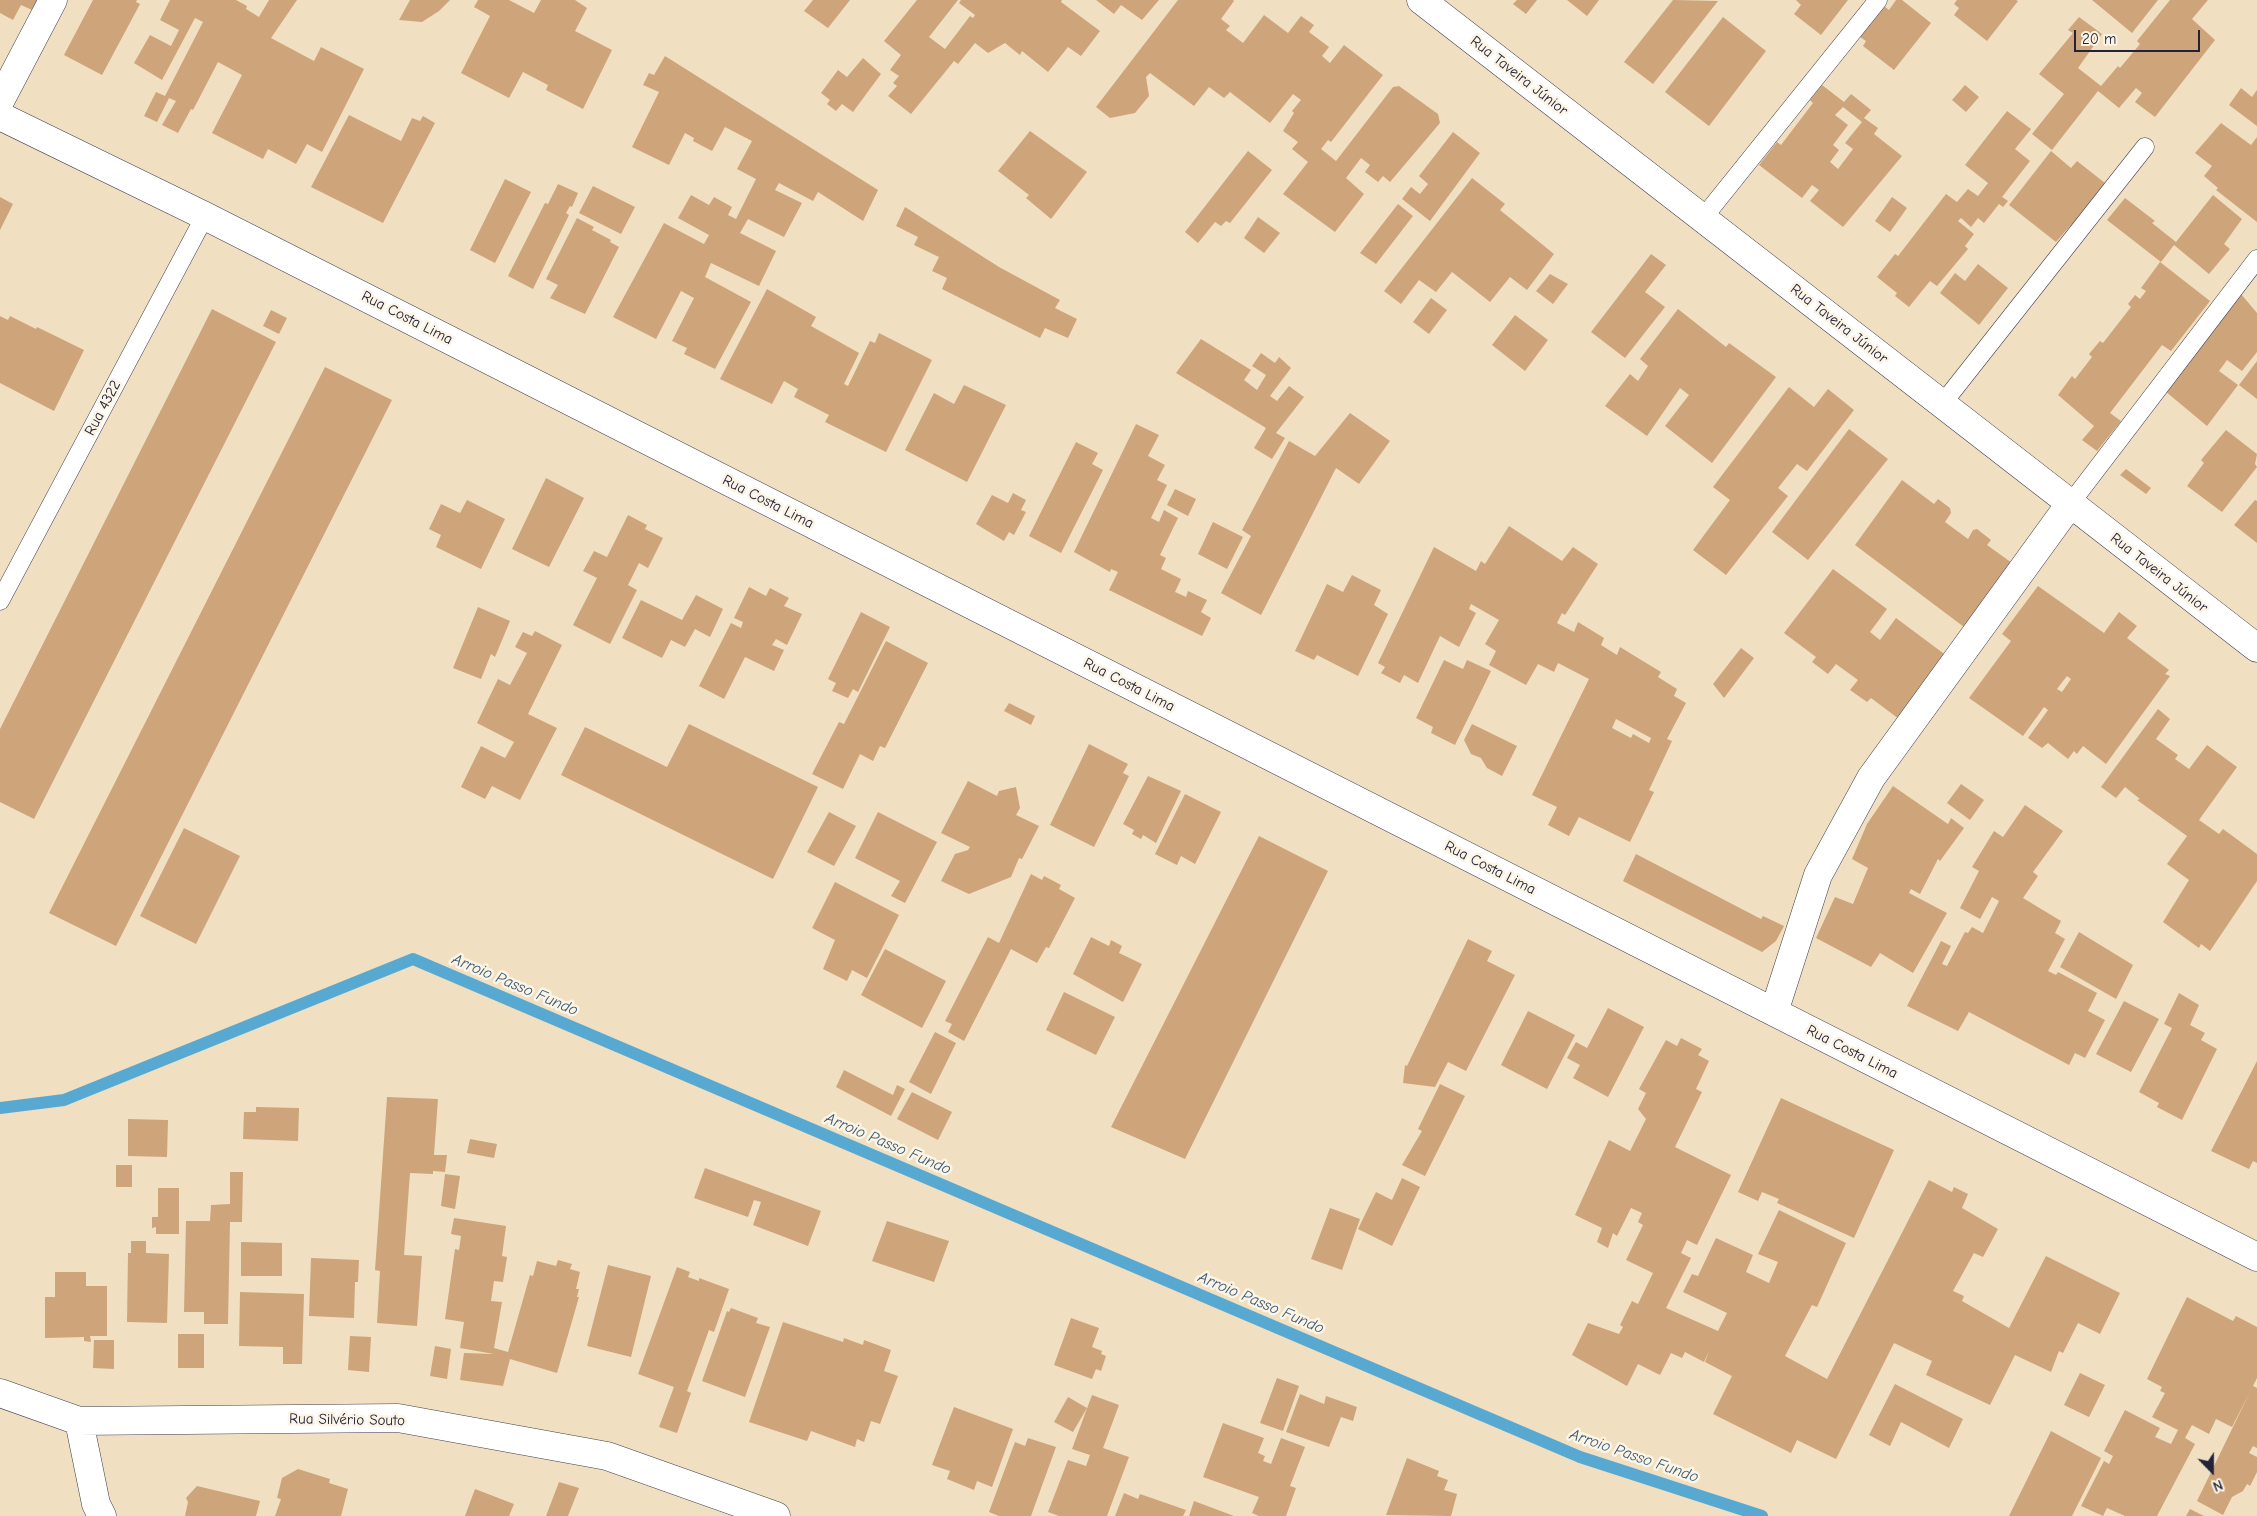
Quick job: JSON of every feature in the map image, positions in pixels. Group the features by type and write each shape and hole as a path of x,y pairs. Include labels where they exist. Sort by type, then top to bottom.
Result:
{"street":[{"path":"0,101 53,0"},
{"name":"Rua Taveira Júnior","path":"1433,3 1703,218 2257,648"},
{"name":"Rua Costa Lima","path":"0,116 205,216 2257,1258"},
{"path":"1774,1012 1818,875 1871,778 2070,504"},
{"name":"Rua Silvério Souto","path":"0,1393 79,1421 398,1418 608,1456 776,1516"},
{"path":"79,1421 96,1504 102,1516"}],"lane":[{"path":"1703,218 1878,0"},
{"path":"1942,403 2145,147"},
{"name":"Rua 4322","path":"0,601 205,216"},
{"path":"2070,504 2257,259"}],"building":[{"path":"0,0 38,0 32,10 21,5 13,20 0,13"},
{"path":"93,0 137,0 136,2 140,4 102,75 64,55"},
{"path":"170,0 236,0 247,6 246,9 259,17 269,0 297,0 271,38 314,61 321,47 364,69 322,152 307,144 296,164 268,149 263,159 212,133 242,75 218,62 193,110 191,109 178,133 162,125 176,101 169,98 157,122 144,116 156,92 165,96 203,22 195,18 162,80 134,63 150,35 171,46 179,30 160,20"},
{"path":"410,0 450,0 439,11 422,22 399,20"},
{"path":"478,0 509,0 534,13 541,0 575,0 587,8 575,31 612,50 583,109 546,90 548,85 523,72 509,98 461,73 490,16 474,7"},
{"path":"813,0 850,0 828,28 804,11"},
{"path":"917,0 958,0 929,37 945,49 970,16 973,18 975,15 959,3 961,0 1062,0 1061,2 1100,31 1081,56 1068,47 1048,72 1022,51 1020,55 1005,43 988,53 975,43 958,64 954,61 911,114 888,96 897,86 893,83 899,76 890,70 901,55 884,41"},
{"path":"1096,0 1159,0 1142,20 1121,5 1114,14"},
{"path":"1178,0 1233,0 1221,19 1230,26 1226,30 1243,43 1264,15 1288,33 1301,16 1314,25 1309,32 1329,47 1322,56 1330,63 1344,45 1383,75 1331,142 1328,140 1321,149 1336,161 1393,87 1399,86 1438,114 1440,123 1390,182 1383,176 1378,182 1365,172 1370,165 1361,158 1346,178 1364,194 1335,232 1283,194 1308,162 1292,149 1298,142 1283,131 1294,113 1292,111 1301,100 1293,94 1270,123 1230,92 1224,98 1209,87 1194,106 1150,73 1146,77 1149,96 1135,113 1110,118 1096,107"},
{"path":"1517,0 1537,0 1526,14 1513,4"},
{"path":"1567,0 1599,0 1587,16"},
{"path":"1673,0 1718,1 1653,84 1624,62"},
{"path":"1796,0 1848,0 1821,35 1794,14 1801,5"},
{"path":"1896,0 1902,0 1931,23 1894,70 1863,46 1866,41 1860,37 1884,6 1889,10"},
{"path":"1957,0 2018,1 1987,41 1954,15 1959,8 1954,4"},
{"path":"2092,0 2158,0 2132,33"},
{"path":"2170,0 2208,0 2192,19 2215,40 2155,117 2135,102 2142,93 2136,88 2119,108 2098,91 2052,150 2032,134 2064,94 2039,74 2073,33 2068,30 2079,17 2102,34 2078,68 2101,86 2118,66 2120,68 2140,44 2137,41"},
{"path":"1723,17 1766,51 1709,126 1665,92"},
{"path":"665,56 878,190 863,221 818,192 813,201 779,183 775,190 802,203 784,237 748,219 740,233 776,251 759,286 711,263 705,277 751,302 715,369 684,354 687,348 672,341 694,298 681,291 656,339 613,317 664,223 704,244 709,235 678,218 691,195 709,205 714,197 732,207 728,215 736,219 756,179 737,169 752,141 725,127 712,151 693,141 694,138 685,133 669,165 632,147 659,92 643,85 649,73 654,75"},
{"path":"863,58 881,74 853,112 842,104 836,111 827,104 830,100 821,93 838,70 847,77"},
{"path":"1822,85 1844,102 1851,94 1871,110 1864,118 1878,128 1874,134 1902,156 1843,227 1810,201 1819,190 1812,185 1802,198 1759,165 1777,142 1781,145 1813,103 1810,100","holes":["1843,107 1862,122 1845,143 1853,149 1838,169 1830,162 1839,150 1833,145 1848,125 1835,115"]},
{"path":"1965,85 1979,97 1966,112 1952,100"},
{"path":"2241,88 2252,97 2257,90 2257,126 2229,105"},
{"path":"2007,111 2031,129 2015,149 2030,161 2002,197 2008,201 2003,207 1999,204 1984,223 1978,218 1971,227 1961,218 1958,221 1974,234 1965,246 1968,249 1937,286 1930,281 1909,307 1895,296 1897,293 1877,277 1895,254 1898,256 1946,194 1957,202 1968,189 1978,196 1988,183 1965,165"},
{"path":"349,115 401,141 412,118 420,121 423,116 435,123 383,223 311,187"},
{"path":"2221,123 2251,145 2257,137 2257,222 2216,190 2218,188 2204,176 2212,166 2195,153"},
{"path":"1030,131 1087,172 1051,219 1026,198 1029,195 998,171"},
{"path":"1453,132 1480,153 1430,221 1402,199 1411,187 1420,194 1428,184 1419,176"},
{"path":"1248,151 1272,170 1230,223 1226,221 1221,226 1215,222 1198,243 1185,232"},
{"path":"2051,151 2071,168 2077,161 2105,183 2056,242 2009,205"},
{"path":"1472,178 1505,204 1500,210 1554,254 1527,290 1510,277 1490,302 1452,272 1436,292 1419,280 1401,304 1384,291"},
{"path":"505,179 531,192 495,263 470,250"},
{"path":"558,184 578,193 572,207 570,206 566,213 569,215 533,289 508,276 545,203 548,204"},
{"path":"593,186 635,207 621,234 579,213"},
{"path":"2213,195 2242,219 2224,244 2230,249 2209,274 2174,245 2161,262 2107,220 2125,198 2155,221 2152,223 2176,242"},
{"path":"0,197 13,204 0,230"},
{"path":"1892,197 1907,208 1890,232 1875,221"},
{"path":"1398,204 1413,216 1376,264 1360,253"},
{"path":"905,207 999,267 1060,300 1055,308 1077,319 1068,338 1045,328 1040,338 942,289 947,278 932,271 939,257 914,245 918,237 896,226"},
{"path":"1258,217 1280,233 1264,253 1244,238"},
{"path":"577,218 594,227 592,230 611,240 610,242 619,247 585,314 550,298 558,285 546,279"},
{"path":"1651,254 1666,265 1645,292 1665,307 1625,358 1591,332"},
{"path":"2160,262 2210,301 2171,351 2162,345 2110,413 2121,421 2097,451 2082,440 2094,426 2058,395 2072,376 2075,379 2092,357 2089,354 2100,341 2103,343 2131,307 2128,304 2135,295 2140,299 2146,291 2141,288"},
{"path":"1978,264 2008,288 1979,325 1940,293 1955,273 1965,281"},
{"path":"1550,274 1568,284 1553,304 1536,291"},
{"path":"767,289 816,317 811,326 859,353 844,384 848,386 870,341 875,343 879,333 932,360 886,452 825,422 829,415 794,397 798,389 784,381 772,404 720,379"},
{"path":"2241,294 2257,313 2257,352 2242,371 2227,360 2219,371 2238,385 2207,426 2165,391"},
{"path":"1431,298 1447,310 1429,334 1413,322"},
{"path":"212,309 276,342 34,819 0,802 0,729"},
{"path":"1678,309 1726,347 1729,343 1776,377 1712,463 1665,426 1689,395 1680,388 1647,436 1605,406 1630,374 1638,381 1648,366 1640,359"},
{"path":"271,310 287,318 279,334 263,326"},
{"path":"1515,315 1548,340 1525,371 1492,345"},
{"path":"0,316 8,320 10,316 84,350 54,411 0,383"},
{"path":"1201,339 1251,370 1244,380 1257,390 1266,375 1252,366 1261,353 1275,363 1279,357 1291,368 1270,396 1277,401 1289,386 1304,397 1276,433 1285,438 1272,459 1254,448 1266,428 1176,373"},
{"path":"2257,361 2257,399 2239,385"},
{"path":"325,367 392,400 116,946 49,913"},
{"path":"964,385 1006,405 967,482 905,450 934,393 954,404"},
{"path":"1789,387 1814,407 1828,389 1854,410 1807,471 1797,464 1778,488 1788,496 1726,575 1693,550 1730,500 1713,487"},
{"path":"1350,413 1390,441 1359,484 1336,468 1261,615 1221,593 1251,536 1242,530 1289,441 1315,456"},
{"path":"1136,424 1159,435 1148,456 1165,465 1157,480 1167,485 1151,518 1159,522 1164,510 1178,518 1160,555 1166,558 1161,569 1181,579 1175,592 1186,597 1188,591 1207,600 1201,612 1211,618 1202,636 1109,590 1118,572 1111,569 1110,572 1074,552"},
{"path":"1849,429 1888,459 1808,560 1772,532"},
{"path":"2226,430 2257,454 2255,464 2257,467 2222,512 2187,486 2204,463 2201,460"},
{"path":"1076,442 1098,453 1092,464 1103,470 1061,553 1029,536"},
{"path":"2126,469 2151,488 2146,494 2120,475"},
{"path":"546,478 584,498 549,567 512,549"},
{"path":"1902,480 1934,504 1938,499 1950,508 1951,513 1945,522 1968,539 1973,530 1977,529 1991,540 1987,545 2019,568 1972,633 1855,545"},
{"path":"1175,489 1196,499 1188,516 1167,505"},
{"path":"1013,493 1026,500 1021,510 1026,512 1014,535 1009,532 1004,541 976,524 992,495 1008,503"},
{"path":"467,500 505,519 481,569 436,547 441,535 429,529 441,504 460,513"},
{"path":"2255,500 2257,501 2257,543 2234,525"},
{"path":"628,515 647,525 645,529 663,538 648,568 639,563 628,585 637,590 610,644 573,625 597,578 583,571 594,551 607,557"},
{"path":"1213,522 1243,537 1227,569 1198,554"},
{"path":"1509,526 1562,561 1573,547 1598,564 1565,615 1562,613 1557,623 1574,632 1578,622 1604,638 1601,645 1617,655 1620,647 1661,672 1658,677 1677,689 1674,696 1686,703 1667,739 1672,741 1649,790 1654,792 1630,842 1579,817 1569,836 1548,825 1557,807 1532,795 1589,679 1558,663 1554,672 1538,664 1526,685 1489,665 1496,651 1485,644 1499,620 1471,604 1469,609 1476,613 1459,647 1440,636 1418,683 1404,675 1400,683 1381,673 1385,667 1378,663 1434,547 1476,571 1481,561 1485,564","holes":["1616,719 1651,738 1649,743 1633,734 1631,738 1612,728"]},
{"path":"1833,569 1887,609 1870,632 1880,640 1896,618 1951,659 1903,722 1871,698 1867,702 1850,690 1858,680 1836,664 1828,674 1812,662 1816,657 1784,633"},
{"path":"1352,575 1381,590 1374,605 1388,614 1358,676 1317,655 1314,660 1295,651 1327,584 1343,592"},
{"path":"2038,586 2104,633 2119,612 2137,626 2127,638 2169,670 2165,674 2170,676 2106,764 2083,746 2077,754 2074,751 2068,759 2048,743 2042,748 2028,738 2048,710 2044,707 2023,736 1969,698 2011,641 2002,634","holes":["2067,676 2071,679 2062,692 2057,689"]},
{"path":"749,587 766,596 770,588 789,598 784,606 802,614 787,645 776,639 772,645 784,650 774,671 745,657 724,699 699,686 731,623 741,628 743,622 734,618"},
{"path":"696,595 723,609 710,637 695,629 685,647 671,640 662,658 622,638 641,600 682,620"},
{"path":"478,607 510,621 495,657 491,654 481,679 453,668"},
{"path":"861,612 890,627 858,692 853,689 848,698 832,691 836,683 828,679"},
{"path":"535,631 562,645 528,714 557,728 520,800 492,786 485,799 461,787 481,746 505,758 514,742 477,723 498,679 510,685 527,653 515,647 523,632 532,636"},
{"path":"886,641 928,663 885,748 880,746 873,761 860,754 843,789 812,774 839,722 844,724"},
{"path":"1741,648 1754,658 1724,698 1713,684"},
{"path":"1444,660 1463,669 1467,660 1491,671 1455,745 1431,733 1433,727 1416,718"},
{"path":"1009,703 1035,716 1031,725 1004,711"},
{"path":"2158,709 2170,719 2156,739 2178,755 2175,759 2189,769 2207,745 2237,767 2199,820 2219,834 2223,829 2257,854 2257,881 2210,951 2201,944 2199,948 2163,922 2189,880 2167,864 2187,836 2137,800 2140,799 2125,787 2116,798 2101,787"},
{"path":"689,724 818,787 773,879 561,775 585,727 667,767"},
{"path":"1472,724 1517,746 1502,776 1487,768 1481,758 1471,754 1464,740"},
{"path":"1089,744 1128,764 1123,773 1129,776 1094,847 1050,825"},
{"path":"1148,776 1181,791 1156,843 1143,835 1141,839 1132,834 1134,830 1123,824"},
{"path":"968,781 997,796 999,791 1016,787 1020,808 1016,815 1039,826 1022,859 1019,858 1011,877 969,894 941,881 955,854 968,850 970,847 941,833"},
{"path":"1961,784 1984,800 1970,820 1947,803"},
{"path":"1893,786 1948,824 1951,818 1964,828 1940,861 1938,859 1920,894 1911,889 1909,893 1947,913 1913,973 1880,953 1871,967 1816,938 1835,897 1853,904 1868,868 1852,859 1867,824"},
{"path":"1185,794 1221,812 1195,864 1181,856 1177,865 1155,854"},
{"path":"2025,805 2063,831 2033,872 2038,876 2023,898 2061,921 2055,933 2065,939 2048,971 2056,975 2058,972 2097,993 2088,1011 2105,1020 2085,1058 2075,1053 2069,1065 1969,1012 1958,1031 1907,1006 1941,941 1951,946 1942,964 1947,966 1965,932 1968,933 1972,927 1983,933 1999,901 1992,897 1980,919 1960,908 1979,871 1972,867 1994,831 2003,837"},
{"path":"829,812 856,826 834,866 807,852"},
{"path":"878,812 937,842 905,903 891,896 900,881 855,858"},
{"path":"184,828 240,856 196,944 140,916"},
{"path":"1259,836 1328,871 1185,1159 1111,1127"},
{"path":"1636,854 1761,919 1763,916 1784,926 1776,941 1762,952 1623,881"},
{"path":"1031,874 1042,880 1044,876 1061,885 1059,889 1075,898 1049,948 1046,947 1037,963 1011,949 964,1041 948,1032 952,1024 945,1021 988,937 999,943"},
{"path":"835,882 899,915 867,978 852,970 847,981 823,969 835,940 812,928"},
{"path":"2079,932 2133,965 2116,999 2060,967"},
{"path":"1091,937 1109,946 1111,940 1122,946 1119,953 1142,964 1123,1002 1073,974"},
{"path":"1468,939 1492,951 1487,961 1515,975 1466,1071 1448,1062 1435,1087 1403,1083 1405,1065 1407,1066"},
{"path":"885,949 946,981 922,1028 861,995"},
{"path":"1064,992 1115,1017 1096,1055 1046,1030"},
{"path":"2179,993 2199,1005 2190,1025 2205,1033 2201,1040 2217,1049 2182,1120 2157,1107 2159,1103 2139,1092 2172,1028 2164,1024"},
{"path":"2124,1001 2159,1019 2131,1072 2096,1054"},
{"path":"1608,1008 1644,1027 1608,1097 1573,1078 1580,1065 1567,1058 1576,1042 1587,1048"},
{"path":"1528,1011 1575,1035 1547,1089 1501,1065"},
{"path":"935,1032 956,1043 931,1094 909,1082"},
{"path":"1681,1038 1702,1049 1698,1055 1709,1061 1696,1089 1702,1092 1675,1147 1731,1175 1697,1245 1687,1240 1681,1253 1691,1258 1666,1308 1718,1331 1727,1313 1683,1292 1692,1274 1698,1276 1716,1238 1753,1255 1746,1272 1769,1283 1778,1262 1758,1254 1779,1210 1846,1243 1817,1307 1812,1305 1785,1356 1827,1379 1929,1180 1952,1192 1954,1187 1968,1194 1962,1208 1998,1229 1983,1257 1974,1253 1953,1291 1964,1296 1962,1301 2009,1328 2046,1256 2120,1293 2100,1334 2078,1323 2063,1353 2059,1351 2051,1372 2015,1355 1990,1405 1926,1375 1932,1361 1894,1343 1836,1459 1797,1440 1791,1453 1713,1414 1732,1376 1705,1362 1709,1351 1704,1362 1685,1352 1682,1358 1671,1353 1660,1375 1638,1364 1627,1386 1572,1355 1588,1323 1619,1334 1623,1327 1620,1325 1632,1301 1638,1304 1653,1273 1626,1260 1643,1225 1638,1222 1642,1213 1631,1208 1617,1236 1613,1233 1608,1248 1597,1242 1602,1228 1575,1215 1609,1140 1630,1151 1646,1119 1638,1109 1646,1093 1639,1089 1666,1040 1677,1046"},
{"path":"2257,1061 2257,1163 2253,1161 2249,1169 2211,1151"},
{"path":"844,1070 893,1095 897,1085 905,1089 891,1116 836,1087"},
{"path":"1440,1084 1465,1096 1425,1176 1402,1165 1422,1131 1418,1129"},
{"path":"912,1092 952,1112 938,1140 897,1119"},
{"path":"387,1097 438,1099 434,1155 447,1155 445,1172 433,1171 433,1174 410,1173 404,1255 422,1256 417,1326 377,1323 380,1271 375,1270"},
{"path":"1781,1098 1894,1150 1854,1238 1777,1203 1779,1199 1762,1192 1758,1201 1738,1192"},
{"path":"256,1107 299,1108 298,1141 243,1139 244,1112 256,1112"},
{"path":"128,1119 168,1120 167,1157 128,1156"},
{"path":"470,1139 497,1144 494,1158 467,1153"},
{"path":"116,1165 132,1165 132,1187 116,1187"},
{"path":"705,1168 821,1211 808,1246 753,1225 761,1202 754,1200 748,1217 694,1198"},
{"path":"230,1172 243,1172 242,1222 230,1222 228,1324 204,1324 204,1312 184,1312 186,1221 210,1221 211,1205 230,1204"},
{"path":"445,1174 460,1176 455,1209 441,1206"},
{"path":"1402,1178 1420,1187 1392,1246 1358,1229 1376,1192 1392,1200"},
{"path":"158,1188 179,1188 179,1234 156,1234 156,1227 152,1228 152,1217 158,1217"},
{"path":"1330,1208 1360,1219 1342,1270 1311,1259"},
{"path":"454,1218 506,1226 502,1256 507,1257 503,1282 494,1281 491,1301 502,1302 494,1348 508,1352 530,1275 533,1276 537,1261 556,1266 558,1260 572,1264 570,1269 580,1272 576,1289 579,1289 577,1297 579,1297 557,1373 510,1359 503,1386 460,1380 464,1353 494,1354 460,1348 464,1322 445,1319 455,1249 459,1250 461,1236 451,1234"},
{"path":"887,1221 949,1241 934,1282 872,1261"},
{"path":"131,1241 146,1241 146,1253 169,1254 167,1323 127,1322 128,1253 131,1253"},
{"path":"241,1242 282,1243 282,1276 241,1276"},
{"path":"311,1258 359,1260 358,1282 355,1282 354,1318 309,1316"},
{"path":"608,1265 651,1276 631,1357 587,1346"},
{"path":"677,1267 690,1272 688,1277 699,1281 699,1278 729,1289 714,1332 709,1330 687,1391 691,1393 677,1433 659,1427 674,1387 638,1374"},
{"path":"55,1272 86,1272 86,1286 107,1286 107,1336 90,1336 91,1342 84,1341 84,1337 45,1338 45,1297 55,1297"},
{"path":"240,1292 304,1294 302,1364 283,1364 283,1347 239,1346"},
{"path":"2187,1297 2233,1321 2236,1316 2257,1327 2257,1378 2253,1386 2257,1388 2257,1448 2253,1446 2249,1453 2257,1457 2257,1472 2250,1486 2247,1484 2243,1491 2232,1497 2223,1515 2197,1501 2250,1392 2232,1427 2216,1419 2209,1434 2192,1425 2185,1438 2195,1444 2157,1516 2125,1516 2107,1508 2103,1516 2081,1506 2104,1461 2109,1464 2113,1456 2104,1451 2125,1410 2160,1428 2155,1437 2171,1444 2178,1430 2152,1417 2165,1393 2160,1391 2162,1387 2147,1379"},
{"path":"731,1308 758,1318 756,1323 770,1327 745,1397 702,1381 727,1311 729,1312"},
{"path":"1071,1318 1099,1328 1092,1347 1102,1351 1101,1354 1106,1356 1101,1371 1096,1369 1092,1379 1054,1365"},
{"path":"783,1322 843,1342 844,1338 863,1345 864,1340 891,1350 884,1371 898,1376 880,1424 871,1421 864,1442 857,1439 855,1447 811,1431 807,1441 749,1422"},
{"path":"178,1334 204,1334 204,1368 178,1368"},
{"path":"350,1336 371,1337 369,1372 348,1370"},
{"path":"94,1340 114,1340 114,1369 93,1368"},
{"path":"435,1346 451,1349 447,1379 430,1376"},
{"path":"2080,1373 2105,1385 2089,1417 2064,1405"},
{"path":"1277,1378 1299,1386 1283,1431 1260,1423"},
{"path":"1895,1384 1963,1419 1949,1448 1901,1422 1890,1446 1869,1435"},
{"path":"1300,1394 1324,1404 1326,1396 1357,1407 1353,1421 1341,1417 1329,1447 1286,1432"},
{"path":"1092,1395 1119,1405 1103,1448 1129,1457 1107,1516 1059,1516 1048,1512 1068,1460 1086,1466 1090,1455 1072,1449"},
{"path":"1068,1397 1087,1408 1073,1432 1054,1422"},
{"path":"954,1407 1013,1429 992,1487 977,1481 974,1490 947,1479 950,1471 932,1465"},
{"path":"1223,1423 1264,1438 1258,1453 1265,1456 1263,1461 1271,1464 1281,1438 1305,1447 1290,1486 1296,1488 1286,1516 1259,1516 1252,1513 1259,1497 1203,1477"},
{"path":"2051,1431 2101,1458 2072,1516 2009,1516"},
{"path":"1028,1438 1056,1447 1031,1516 999,1516 989,1512 1015,1442 1025,1446"},
{"path":"1407,1458 1439,1471 1437,1476 1448,1480 1444,1490 1457,1494 1451,1516 1386,1515"},
{"path":"298,1469 330,1479 329,1483 348,1489 341,1516 275,1516 281,1499 277,1498 282,1478"},
{"path":"559,1482 579,1488 568,1516 546,1516"},
{"path":"197,1486 260,1501 256,1516 185,1516 188,1502 186,1498"},
{"path":"475,1489 514,1504 509,1516 465,1516"},
{"path":"1124,1493 1138,1499 1140,1494 1186,1510 1183,1516 1115,1516"},
{"path":"1194,1501 1234,1516 1189,1516"},
{"path":"2190,1509 2204,1516 2186,1516"}],"waterway":[{"name":"Arroio Passo Fundo","path":"0,1108 64,1100 413,959 1580,1457 1762,1516"}]}
